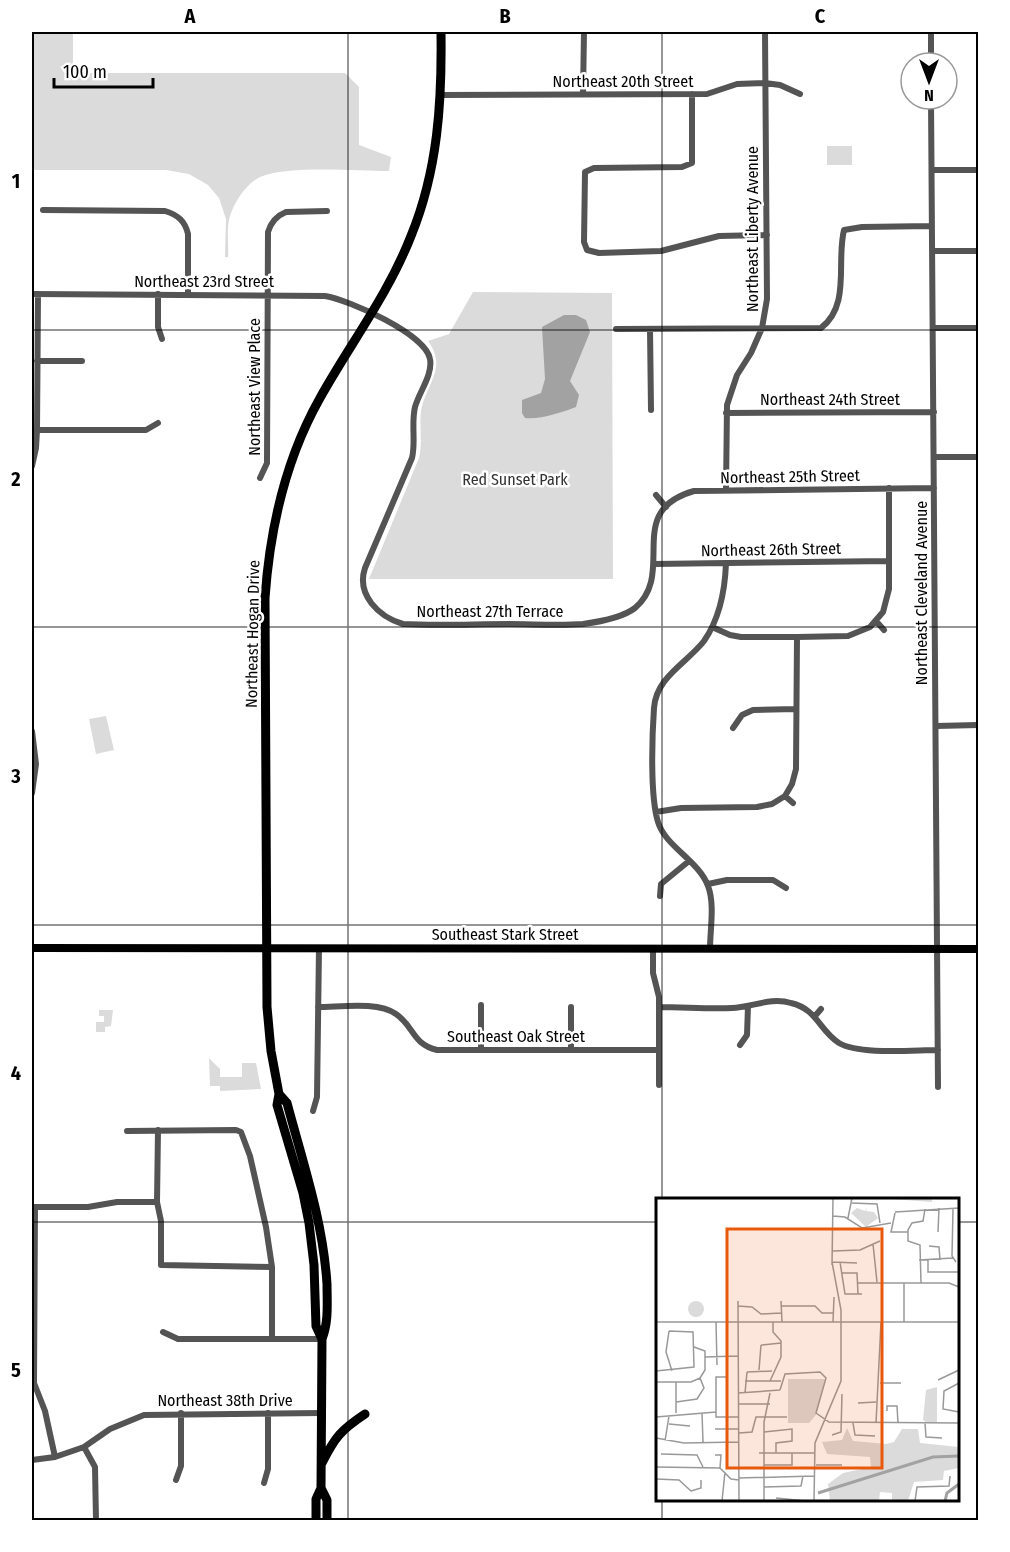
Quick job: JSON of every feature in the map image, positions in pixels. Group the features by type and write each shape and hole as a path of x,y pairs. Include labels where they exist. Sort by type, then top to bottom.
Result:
{"highway":[{"name":"Northeast Hogan Drive","path":"316,1521 316,1499 321,1488 321,1339 327,1324 327,1294 320,1226 287,1103 279,1094 269,1029 266,948 265,598 270,546 281,493 300,439 320,398 403,257 420,213 433,163 441,95 441,32"},
{"path":"321,1465 334,1440 345,1427 364,1414"},
{"name":"Northeast Hogan Drive","path":"321,1488 327,1500 327,1521"}],"main road":[{"name":"Southeast Stark Street","path":"32,948 978,949"}],"street":[{"path":"583,94 584,32"},
{"name":"Northeast Liberty Avenue","path":"726,490 726,413 729,396 737,375 751,353 762,328 767,299 765,32"},
{"path":"931,32 931,51"},
{"name":"Northeast 20th Street","path":"441,95 692,94 714,93 737,84 765,83 780,85 800,94"},
{"path":"692,94 692,163 682,167 594,168 585,172 584,242 587,250 598,253 661,251 719,236 767,235"},
{"name":"Northeast Cleveland Avenue","path":"931,111 938,1087"},
{"path":"932,170 978,170"},
{"path":"43,210 174,213 186,226 188,234 188,294"},
{"name":"Northeast View Place","path":"260,478 267,463 268,232 274,219 286,212 327,212"},
{"path":"616,329 821,328 829,322 839,303 840,244 844,230 862,227 932,226"},
{"path":"932,251 978,251"},
{"path":"32,466 37,430 35,294"},
{"name":"Northeast 23rd Street","path":"35,294 325,296 349,302 372,313 423,346 430,356 431,367 414,410 412,458 362,575 363,590 369,602"},
{"path":"158,294 158,327 162,339"},
{"path":"933,328 978,328"},
{"path":"650,329 651,410"},
{"path":"37,361 82,361"},
{"name":"Northeast 24th Street","path":"726,413 934,412"},
{"path":"37,430 146,430 158,423"},
{"path":"934,457 978,457"},
{"path":"712,627 729,635 741,637 848,636 863,631 876,621 883,612 888,598 889,488"},
{"name":"Northeast 25th Street","path":"666,507 686,493 726,490 934,488"},
{"path":"654,564 654,526 666,507 656,495"},
{"name":"Northeast 26th Street","path":"654,564 889,561"},
{"path":"710,949 711,896 708,884 658,824 654,797 653,720 656,697 662,682 698,648 712,627 722,599 726,563"},
{"name":"Northeast 27th Terrace","path":"369,602 403,624 581,624 630,611 642,600 650,587 654,564"},
{"path":"876,621 884,630"},
{"path":"656,812 681,808 765,806 785,796 792,784 795,769 797,637"},
{"path":"733,728 742,715 753,710 795,709"},
{"path":"936,726 978,725"},
{"path":"32,731 36,764 32,793"},
{"path":"785,796 792,803"},
{"path":"660,896 661,884 689,861"},
{"path":"708,884 727,880 773,880 786,888"},
{"path":"313,1111 318,1097 319,948"},
{"path":"653,949 653,973 658,990 659,1007 659,1085"},
{"path":"659,1007 748,1006 773,1000 785,1001 799,1005 815,1016 831,1037 855,1049 938,1050"},
{"path":"481,1005 481,1050"},
{"path":"740,1045 747,1035 748,1006"},
{"name":"Southeast Oak Street","path":"318,1007 381,1007 396,1013 415,1038 436,1050 659,1050"},
{"path":"571,1007 571,1050"},
{"path":"815,1016 821,1009"},
{"path":"410,1045 415,1038"},
{"path":"158,1130 157,1202 161,1221 161,1265 272,1267"},
{"path":"127,1131 236,1130 241,1132 250,1156 261,1200 272,1267 272,1338"},
{"path":"55,1457 45,1411 34,1383 33,1207 88,1207 117,1202 157,1202"},
{"path":"163,1332 178,1339 321,1339"},
{"path":"176,1480 181,1466 181,1413"},
{"path":"264,1483 267,1469 268,1413"},
{"name":"Northeast 38th Drive","path":"32,1460 55,1457 84,1447 110,1429 144,1415 321,1413"},
{"path":"84,1447 92,1460 96,1474 96,1521"}],"green space":[{"path":"32,32 73,32 73,73 345,73 359,87 359,145 391,157 389,171 304,170 272,173 260,177 246,188 232,210 228,226 228,257 225,257 226,219 219,198 208,185 189,174 166,170 32,170"},
{"path":"827,146 852,146 852,165 827,165"},
{"name":"Red Sunset Park","path":"473,292 612,293 613,579 369,579 419,458 421,411 436,368 434,351 428,341 449,334"},
{"path":"106,716 114,750 96,754 89,719"},
{"path":"99,1010 113,1010 111,1026 105,1027 105,1032 96,1032 96,1022 104,1022 104,1016 99,1016"},
{"path":"209,1058 220,1069 220,1077 242,1077 242,1063 256,1063 261,1089 220,1091 220,1086 210,1086"}],"shaded area":[{"path":"564,315 576,315 586,320 590,332 570,381 579,395 576,407 544,417 525,418 522,413 522,400 541,393 545,379 542,327"}]}
